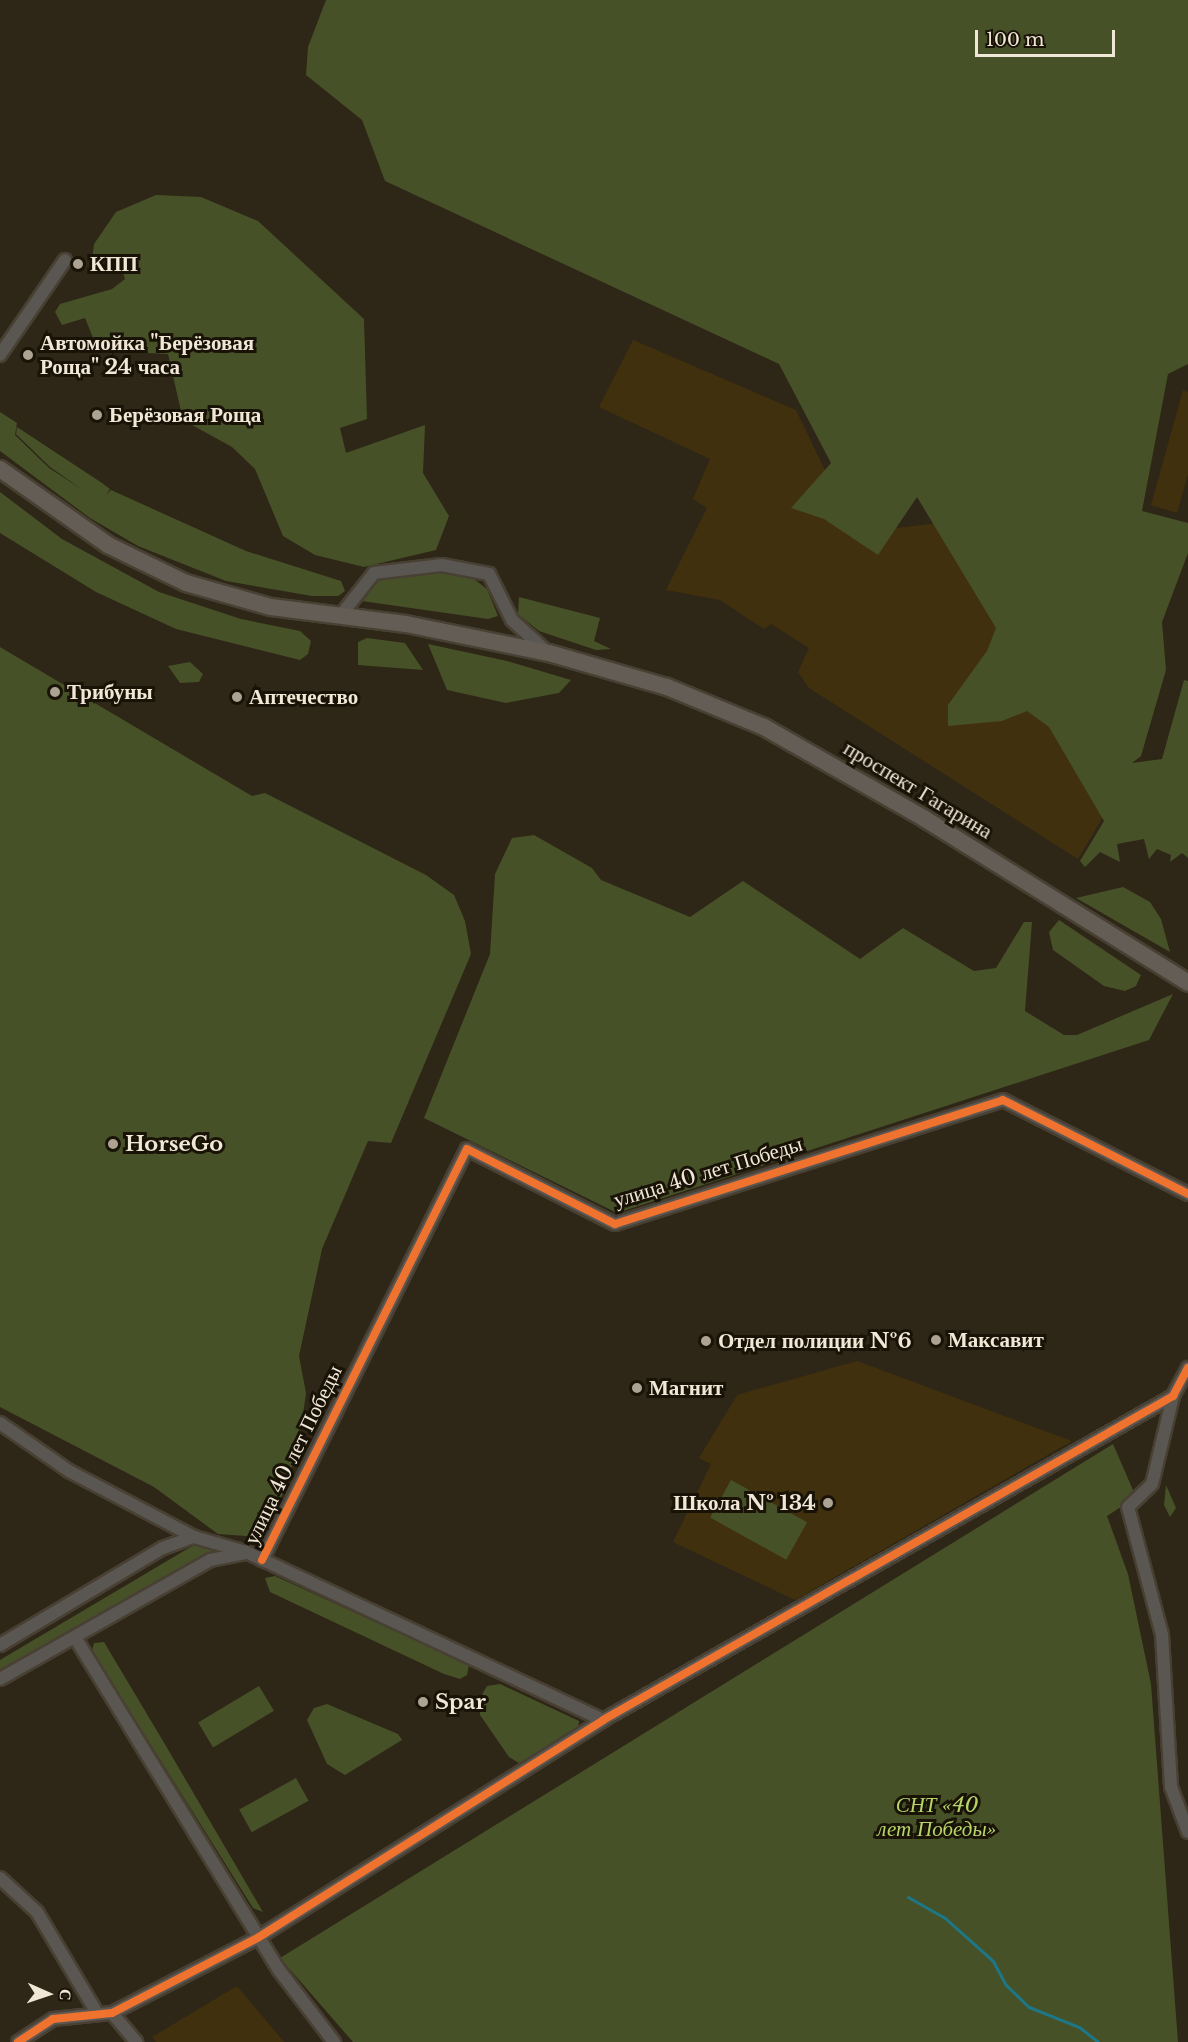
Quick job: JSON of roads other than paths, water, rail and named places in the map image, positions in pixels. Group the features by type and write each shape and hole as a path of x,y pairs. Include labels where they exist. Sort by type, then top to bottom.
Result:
{"main road":[{"name":"проспект Гагарина","path":"0,467 108,545 186,583 271,607 341,615 549,653 609,668 764,727 925,819 1188,983"}],"street":[{"path":"0,355 65,260"},
{"path":"341,615 374,573 442,565 489,574 512,620 549,653"},
{"name":"улица 40 лет Победы","path":"603,1720 262,1560 467,1149 615,1224 1002,1100 1188,1194"},
{"path":"1188,1368 1173,1396 1152,1484 1128,1507 1162,1635 1171,1787 1188,1832"},
{"path":"18,2042 54,2019 112,2013 258,1936 603,1720 1173,1396"},
{"path":"0,1423 69,1471 138,1505 194,1537 246,1552 262,1560"},
{"path":"0,1645 130,1568 194,1537"},
{"path":"0,1679 76,1639 210,1560 246,1552"},
{"path":"76,1639 258,1936 334,2042"},
{"path":"0,1878 37,1912 97,2013"},
{"path":"112,2013 136,2042"}],"waterway":[{"path":"908,1897 945,1918 993,1961 1006,1985 1029,2007 1079,2027 1098,2042"}],"place":[{"name":"КПП","path":"78,264"},
{"name":"Автомойка \"Берёзовая Роща\" 24 часа","path":"28,355"},
{"name":"Берёзовая Роща","path":"97,415"},
{"name":"Трибуны","path":"55,692"},
{"name":"Аптечество","path":"237,697"},
{"name":"HorseGo","path":"113,1144"},
{"name":"Максавит","path":"936,1340"},
{"name":"Отдел полиции №6","path":"706,1341"},
{"name":"Магнит","path":"637,1388"},
{"name":"Школа № 134","path":"828,1503"},
{"name":"Spar","path":"423,1702"}],"park label":[{"name":"СНТ «40 лет Победы»","path":"937,1817"}]}
